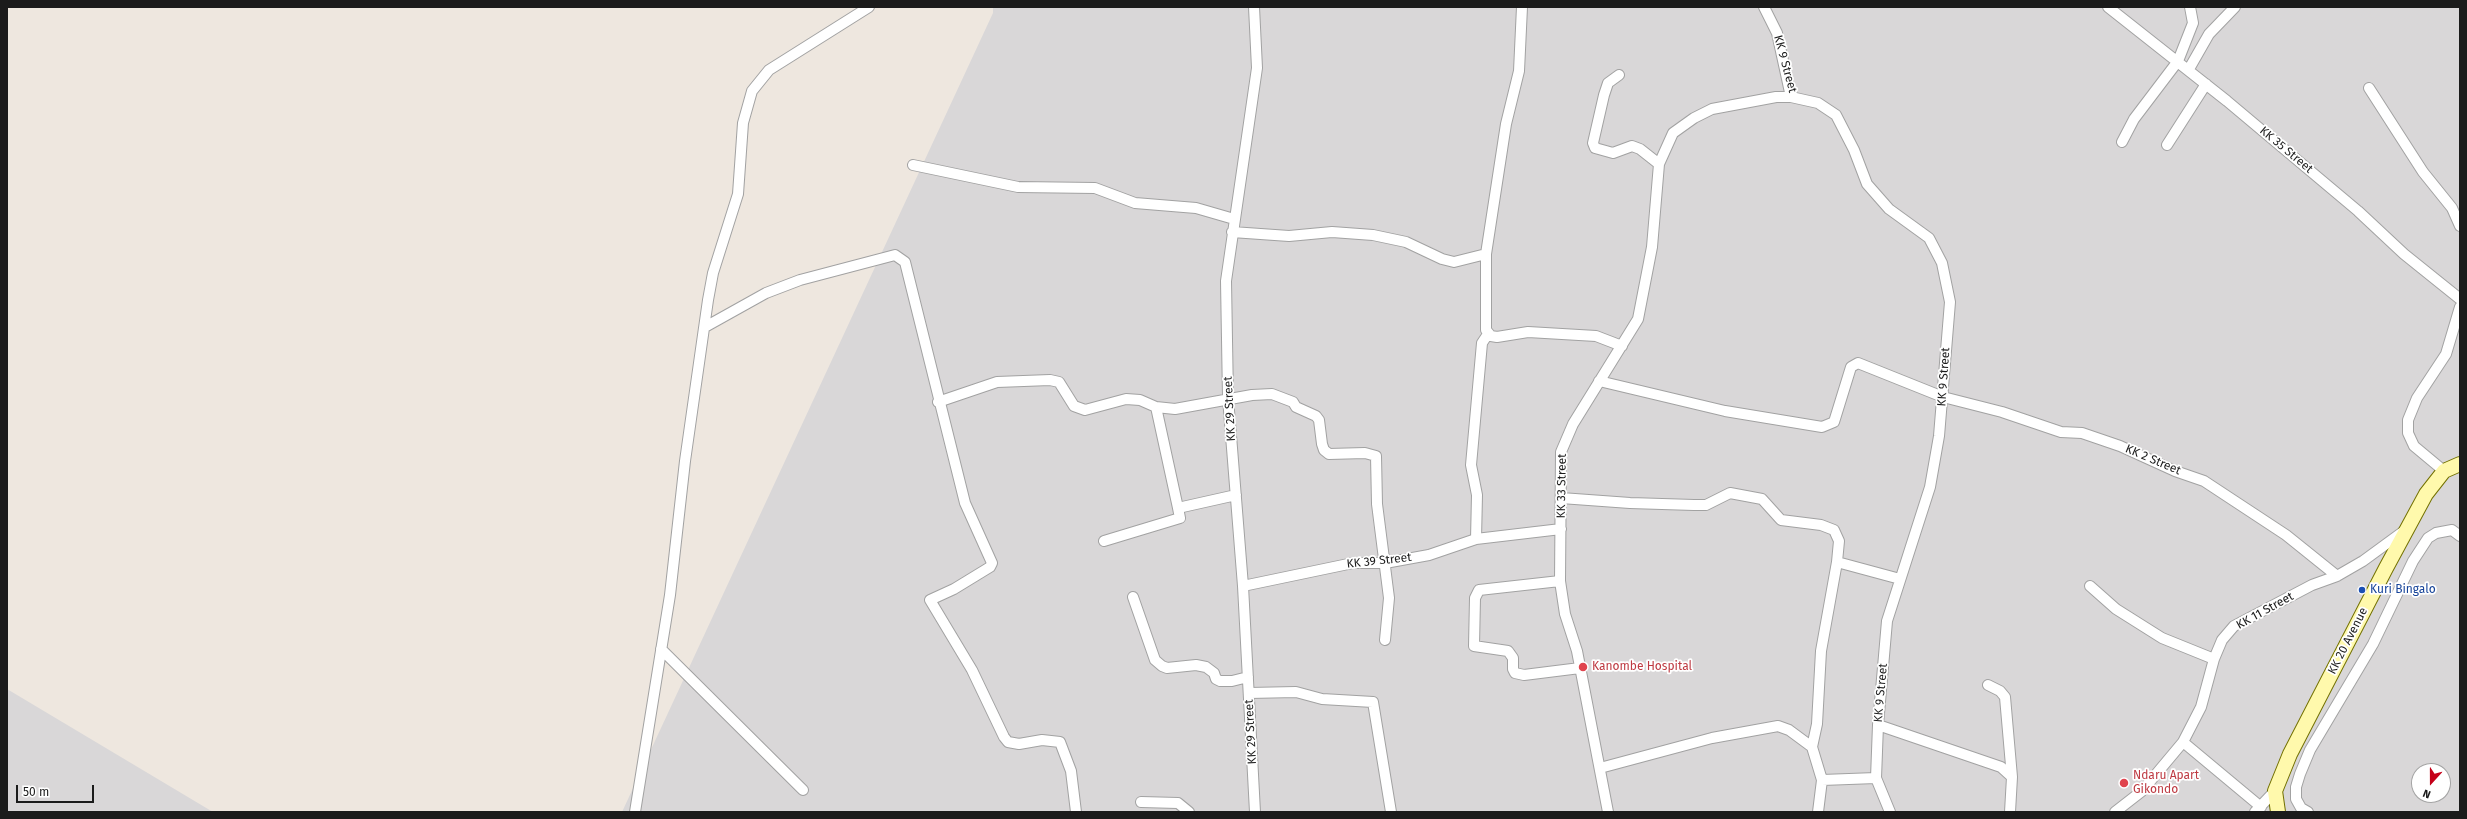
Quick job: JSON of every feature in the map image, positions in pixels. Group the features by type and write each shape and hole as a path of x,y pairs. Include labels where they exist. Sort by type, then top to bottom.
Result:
{"main road":[{"name":"KK 20 Avenue","path":"2278,812 2276,791 2290,754 2426,494 2444,471 2460,464"}],"street":[{"path":"636,812 670,596 685,461 713,273 738,194 744,123 752,91 769,70 869,7"},
{"name":"KK 29 Street","path":"1254,7 1256,68 1226,281 1228,398 1243,586 1255,812"},
{"path":"1476,539 1477,495 1471,465 1481,349 1482,343 1488,334 1486,254 1506,124 1519,71 1522,7"},
{"name":"KK 9 Street","path":"1764,7 1777,33 1791,97 1818,103 1836,115 1854,150 1867,184 1889,209 1929,238 1942,264 1950,302 1939,436 1930,487 1887,621 1878,725 1876,778 1890,812"},
{"name":"KK 35 Street","path":"2108,7 2206,84 2358,211 2404,254 2460,299"},
{"path":"2122,142 2134,119 2178,61 2193,23 2190,7"},
{"path":"2189,70 2209,34 2235,7"},
{"path":"1620,75 1608,83 1593,143 1595,148 1613,153 1632,146 1640,149 1659,164"},
{"path":"2167,145 2206,84"},
{"path":"2369,88 2423,172 2452,208 2460,226"},
{"name":"KK 33 Street","path":"1608,812 1580,668 1565,614 1560,581 1562,452 1573,424 1638,319 1652,246 1659,164 1673,133 1694,118 1712,109 1776,97 1791,97"},
{"path":"914,165 1018,187 1095,188 1135,203 1196,208 1234,219"},
{"path":"1232,232 1289,236 1332,232 1373,235 1406,242 1442,259 1454,262 1486,254"},
{"path":"705,327 766,293 800,280 896,255 904,262 938,402 965,503 992,563 990,566 954,589 930,600 972,670 1004,737 1008,742 1019,744 1042,740 1060,742 1071,771 1076,812"},
{"path":"2444,471 2414,446 2408,432 2408,420 2416,398 2446,354 2460,307"},
{"path":"1488,334 1497,337 1528,332 1578,334 1596,336 1622,346"},
{"name":"KK 2 Street","path":"1599,381 1725,411 1822,427 1834,422 1854,364 1858,363 1943,397 2002,412 2061,432 2082,433 2120,446 2204,481 2286,535 2337,576"},
{"path":"938,402 997,382 1050,380 1059,382 1078,409 1085,410 1126,399 1140,400 1156,407 1175,409 1195,407 1228,398 1272,394 1293,402 1296,407 1316,416 1319,420 1322,444 1324,450 1329,454 1366,453 1376,456 1377,504 1389,598 1386,640"},
{"path":"1104,541 1180,518 1156,407"},
{"path":"1561,498 1630,503 1694,505 1706,504 1730,493 1762,499 1781,520 1821,525 1834,530 1839,541 1837,562 1820,651 1817,724 1812,746 1822,780 1818,812"},
{"path":"1178,508 1236,495"},
{"name":"KK 39 Street","path":"1243,586 1353,563 1384,563 1430,555 1476,539 1561,529"},
{"name":"KK 11 Street","path":"2115,812 2142,791 2183,742 2201,707 2214,659 2222,640 2234,626 2312,585 2337,576 2363,561 2408,529"},
{"path":"2308,812 2296,799 2296,787 2310,750 2373,644 2414,561 2428,538 2436,533 2444,530 2452,530 2460,536"},
{"path":"1837,562 1900,579"},
{"path":"1560,581 1479,590 1474,606 1474,646 1508,651 1513,658 1512,668 1515,674 1524,676 1580,668"},
{"path":"2090,586 2116,609 2162,638 2214,659"},
{"path":"1133,597 1155,660 1162,666 1167,668 1196,665 1206,667 1214,673 1216,679 1220,681 1232,681 1248,676"},
{"path":"661,649 803,790"},
{"path":"1988,685 2000,691 2005,697 2012,777 2010,812"},
{"path":"1249,693 1296,692 1322,699 1373,702 1391,812"},
{"path":"1878,725 2001,767 2012,777"},
{"path":"1600,768 1712,738 1778,726 1789,730 1812,746"},
{"path":"2183,742 2258,809 2276,791"},
{"path":"1822,780 1876,778"},
{"path":"1141,802 1178,803 1189,812"}],"shaded area":[{"path":"993,7 2460,7 2460,812 622,812 993,13"},
{"path":"7,689 213,812 7,812"}],"place":[{"name":"Kuri Bingalo","path":"2362,590"},
{"name":"Kanombe Hospital","path":"1583,667"},
{"name":"Ndaru Apart Gikondo","path":"2124,783"}]}
